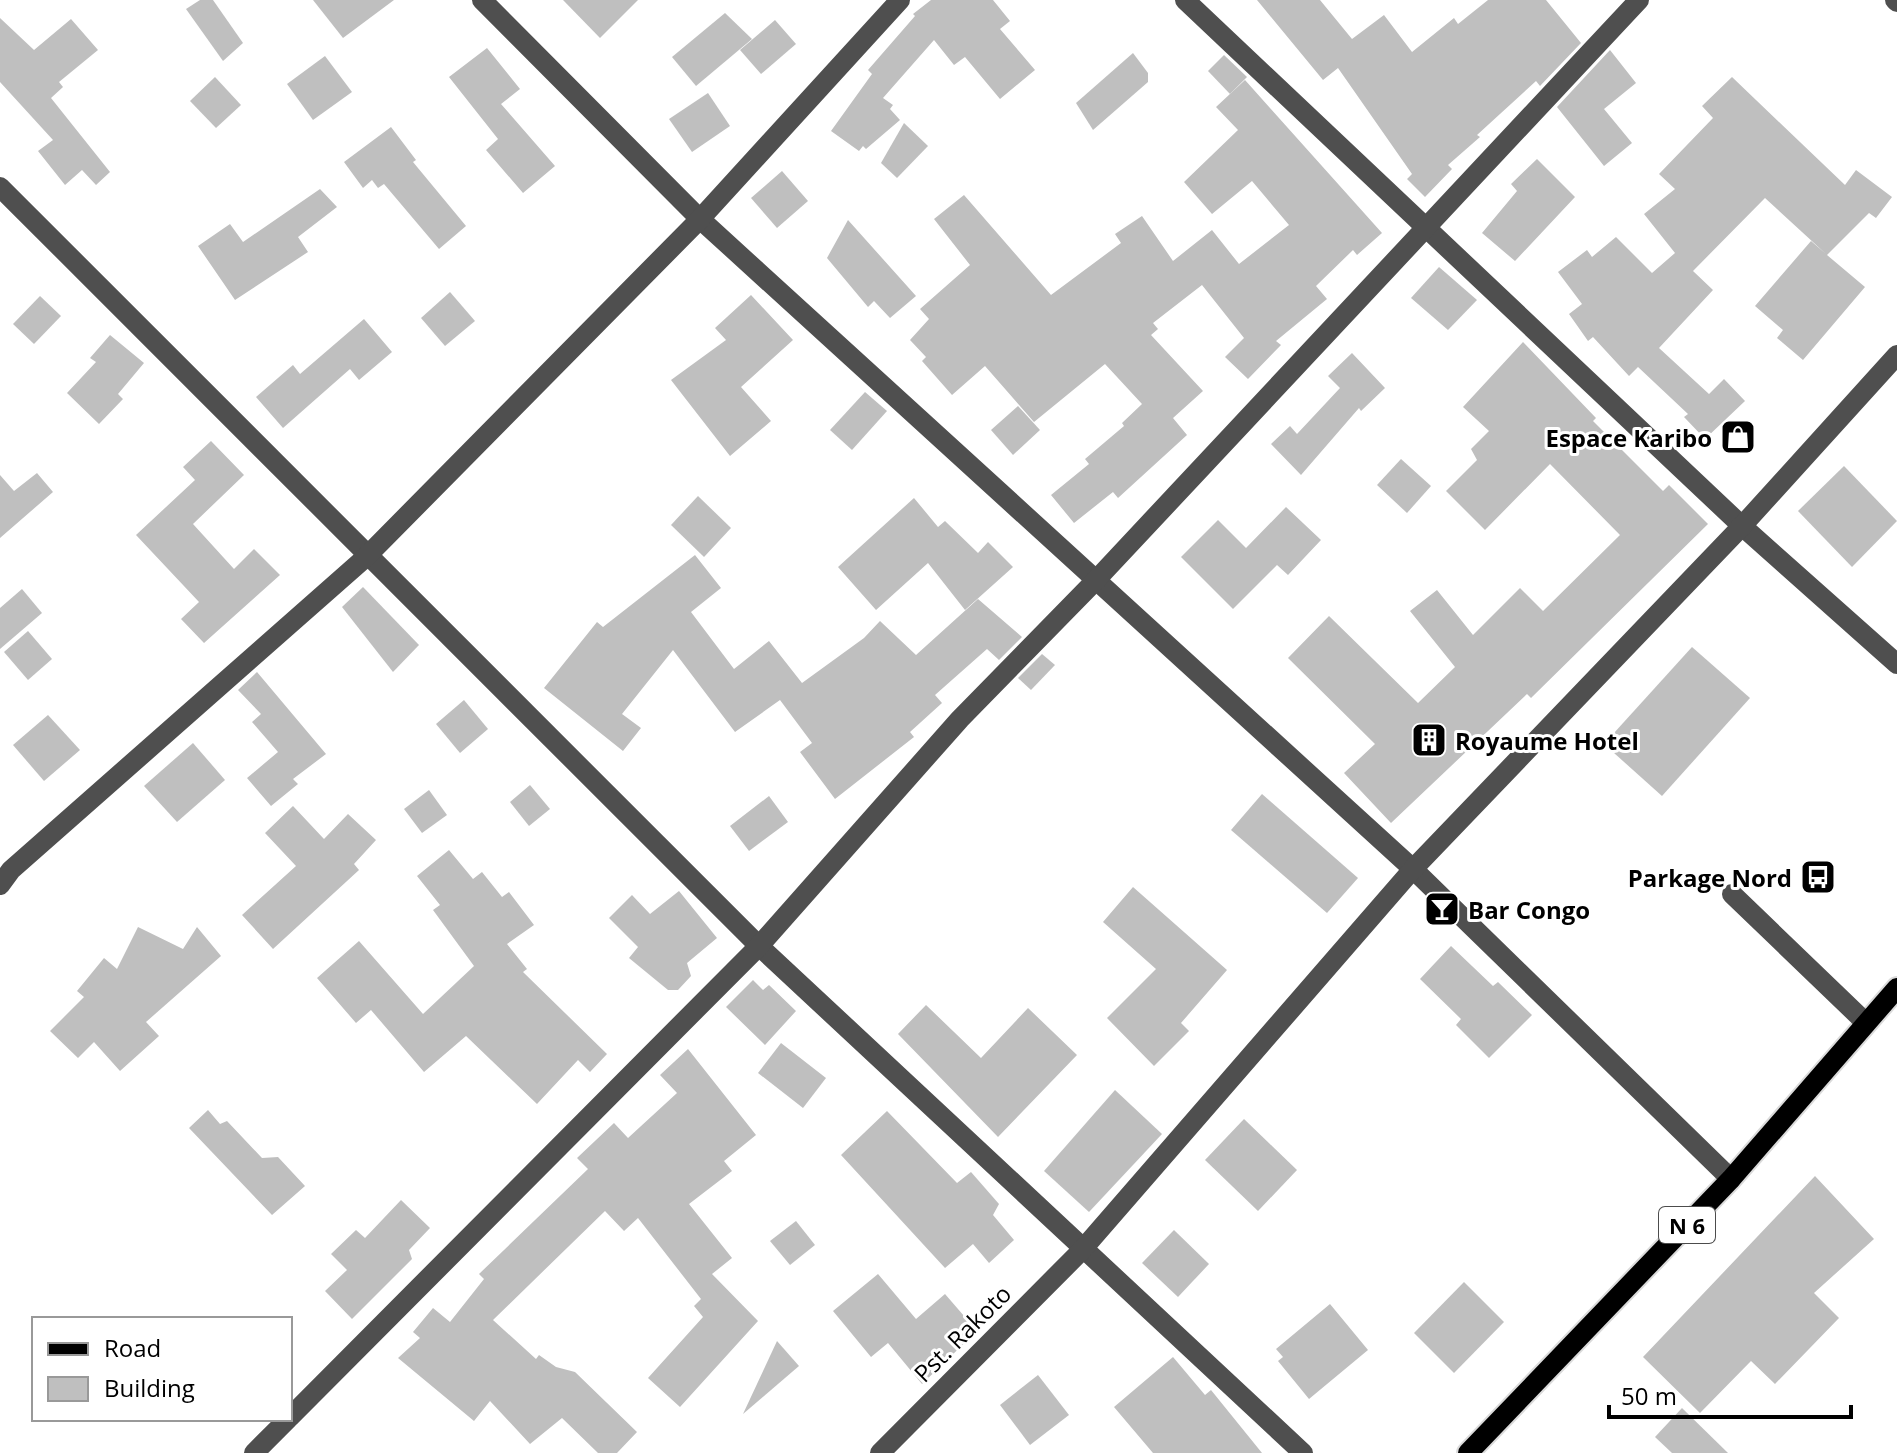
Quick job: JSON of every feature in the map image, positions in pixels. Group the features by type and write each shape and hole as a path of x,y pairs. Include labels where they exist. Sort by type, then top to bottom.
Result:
{"main road":[{"name":"N 6","path":"1468,1453 1731,1179 1897,988"}],"street":[{"path":"482,0 700,219 1413,869 1731,1179"},
{"path":"0,885 11,870 366,557 700,219 900,0"},
{"path":"1185,0 1742,526 1897,664"},
{"path":"292,1415 759,946 960,719 1097,579 1639,0"},
{"path":"0,187 366,557 759,946 1303,1453"},
{"name":"Pst. Rakoto","path":"880,1453 1082,1250 1413,869 1742,526 1897,355"},
{"path":"1732,894 1865,1022"},
{"path":"254,1453 286,1421"}],"building":[{"path":"200,0 213,0 243,43 223,61 186,9"},
{"path":"313,0 394,0 343,38"},
{"path":"563,0 638,0 600,38"},
{"path":"931,0 993,0 1010,21 1000,29 1035,70 1000,99 965,57 954,65 934,40 883,98 893,105 890,109 900,120 866,149 863,146 859,151 831,131 872,74 868,70 915,16 913,14"},
{"path":"1257,0 1320,0 1352,39 1384,15 1412,52 1454,18 1458,24 1488,0 1546,0 1581,43 1540,86 1536,81 1477,135 1480,137 1448,165 1452,169 1425,197 1407,179 1412,174 1338,68 1323,80"},
{"path":"725,13 752,39 696,86 672,57"},
{"path":"0,18 34,50 71,19 98,50 59,82 63,87 51,98 110,172 96,185 82,170 65,185 38,151 53,140 0,82"},
{"path":"775,20 796,44 761,74 740,50"},
{"path":"487,48 520,89 501,104 555,166 523,193 486,150 498,139 449,77"},
{"path":"1610,50 1636,83 1604,109 1632,143 1604,166 1557,107"},
{"path":"1133,53 1148,73 1148,82 1093,130 1076,103"},
{"path":"1224,55 1247,77 1230,94 1208,71"},
{"path":"325,56 352,92 313,120 287,84"},
{"path":"215,77 241,105 216,128 190,101"},
{"path":"1732,77 1845,185 1856,170 1892,197 1876,218 1869,213 1827,255 1865,287 1803,360 1777,338 1783,330 1755,306 1811,241 1826,254 1765,198 1693,271 1713,290 1659,348 1709,394 1724,379 1745,401 1705,439 1684,417 1688,414 1638,367 1629,376 1593,337 1588,341 1569,314 1582,304 1558,272 1587,250 1592,257 1616,237 1652,273 1675,253 1644,214 1675,189 1659,174 1713,118 1702,106"},
{"path":"1245,80 1382,233 1357,255 1353,250 1316,286 1327,299 1276,341 1281,345 1248,379 1225,357 1244,338 1202,285 1153,323 1158,329 1151,335 1203,391 1173,418 1187,435 1118,498 1113,492 1074,523 1051,495 1089,464 1085,459 1124,426 1122,423 1142,404 1105,364 1034,422 985,366 952,395 922,361 926,357 910,340 929,319 920,309 970,265 934,219 964,195 1051,295 1121,243 1115,234 1142,216 1173,261 1212,230 1239,264 1289,225 1252,181 1212,214 1184,182 1238,130 1216,107"},
{"path":"708,93 730,126 692,152 669,119"},
{"path":"904,123 928,146 897,178 881,163"},
{"path":"391,127 416,160 413,162 466,226 439,249 384,184 378,188 372,180 363,188 344,162"},
{"path":"1537,159 1575,197 1515,261 1482,233 1517,191 1511,184"},
{"path":"782,171 808,201 777,228 751,198"},
{"path":"320,189 337,207 298,237 308,252 235,300 198,246 230,224 243,242"},
{"path":"848,220 916,296 890,318 874,301 868,307 827,258"},
{"path":"1439,267 1477,300 1448,330 1411,298"},
{"path":"450,292 475,321 445,346 421,318"},
{"path":"751,295 793,340 741,387 771,421 730,456 671,380 726,340 715,328"},
{"path":"40,296 61,316 34,344 13,324"},
{"path":"364,319 392,352 359,380 350,369 283,428 256,397 293,365 300,374"},
{"path":"110,335 144,363 118,394 123,399 99,424 67,393 96,362 90,358"},
{"path":"1523,342 1596,418 1593,421 1663,491 1669,485 1708,524 1531,698 1527,694 1391,823 1344,773 1375,744 1288,658 1329,616 1418,703 1455,667 1410,611 1437,590 1473,635 1520,588 1543,611 1620,535 1550,464 1485,530 1446,491 1477,460 1471,449 1489,431 1463,407"},
{"path":"1352,353 1385,388 1361,411 1359,408 1301,475 1271,444 1290,426 1297,434 1340,388 1328,376"},
{"path":"865,392 887,411 852,450 830,430"},
{"path":"1018,406 1040,430 1013,455 991,430"},
{"path":"211,441 244,475 193,524 234,569 254,549 280,575 204,643 181,619 199,602 136,535 195,480 183,467"},
{"path":"1401,459 1431,486 1407,513 1377,485"},
{"path":"1844,466 1897,521 1852,567 1798,511"},
{"path":"37,473 53,492 0,538 0,475 14,491"},
{"path":"698,496 731,528 704,557 671,525"},
{"path":"914,498 938,527 945,521 978,553 988,542 1013,567 965,610 928,563 876,610 838,567"},
{"path":"1286,507 1321,540 1288,575 1277,565 1233,609 1181,557 1218,520 1246,548"},
{"path":"695,555 721,588 691,612 734,669 769,641 802,683 864,638 880,621 916,655 978,599 1022,637 999,660 987,649 935,695 942,703 910,732 914,737 835,799 800,752 812,743 780,700 735,732 673,650 622,714 641,728 623,751 544,688 597,622 603,627"},
{"path":"363,587 419,645 393,672 342,607"},
{"path":"22,589 42,613 0,649 0,608"},
{"path":"28,631 52,659 28,680 4,652"},
{"path":"1692,647 1750,698 1662,796 1604,744"},
{"path":"1042,654 1055,665 1031,690 1018,678"},
{"path":"257,672 326,754 293,779 298,784 271,806 247,778 278,752 252,722 261,714 238,690"},
{"path":"464,700 488,729 460,753 436,724"},
{"path":"48,715 80,750 44,781 13,745"},
{"path":"193,743 225,780 177,822 144,786"},
{"path":"530,785 550,809 529,826 510,802"},
{"path":"429,790 447,815 422,833 404,809"},
{"path":"1262,794 1358,878 1327,913 1231,830"},
{"path":"769,796 788,822 749,851 730,826"},
{"path":"293,806 324,839 348,814 376,840 354,864 359,870 273,949 242,915 296,866 265,833"},
{"path":"449,850 473,879 482,872 502,897 509,892 534,925 507,944 527,969 523,972 607,1054 590,1072 578,1060 537,1104 466,1036 424,1072 371,1010 356,1023 317,978 359,941 423,1014 474,966 433,910 440,905 417,876"},
{"path":"1133,887 1227,970 1181,1023 1189,1031 1154,1066 1107,1018 1156,969 1103,922"},
{"path":"679,891 717,938 687,963 691,976 678,990 668,990 629,958 638,947 609,918 632,895 650,914"},
{"path":"138,927 183,949 197,927 221,956 146,1022 159,1036 120,1071 94,1042 78,1058 50,1031 84,997 77,991 104,958 117,969"},
{"path":"1451,946 1493,986 1498,982 1532,1015 1489,1058 1456,1025 1461,1019 1420,979"},
{"path":"753,980 763,990 769,985 796,1011 765,1045 726,1007"},
{"path":"926,1005 981,1058 1028,1008 1077,1055 998,1137 898,1034"},
{"path":"781,1043 826,1078 803,1108 758,1073"},
{"path":"688,1049 756,1135 724,1161 732,1171 689,1204 732,1258 712,1274 758,1321 680,1407 648,1378 703,1317 694,1306 701,1299 638,1218 624,1231 605,1211 493,1320 536,1359 539,1355 556,1367 575,1372 637,1432 617,1453 598,1453 562,1418 530,1444 490,1401 474,1421 398,1358 420,1338 413,1332 433,1308 450,1322 484,1279 479,1274 588,1169 577,1158 614,1123 628,1138 677,1093 660,1075"},
{"path":"1115,1090 1162,1134 1089,1212 1044,1171"},
{"path":"208,1110 220,1124 227,1121 262,1158 278,1157 305,1186 272,1215 189,1128"},
{"path":"887,1111 957,1183 971,1172 999,1204 993,1215 1014,1240 989,1263 973,1244 945,1268 841,1155"},
{"path":"1244,1119 1297,1170 1258,1211 1205,1160"},
{"path":"1815,1176 1874,1239 1814,1293 1839,1318 1775,1384 1751,1361 1700,1413 1643,1357"},
{"path":"401,1200 430,1228 409,1250 412,1259 352,1319 325,1291 347,1270 331,1254 356,1230 365,1238"},
{"path":"796,1221 815,1245 790,1265 770,1241"},
{"path":"1174,1230 1209,1264 1178,1297 1142,1263"},
{"path":"878,1274 916,1319 945,1294 977,1331 922,1384 888,1343 871,1357 833,1311"},
{"path":"1464,1282 1504,1322 1454,1373 1414,1333"},
{"path":"1330,1304 1368,1350 1309,1399 1278,1361 1283,1357 1276,1349"},
{"path":"777,1341 799,1366 743,1414"},
{"path":"1173,1357 1205,1395 1211,1390 1262,1453 1153,1453 1114,1407"},
{"path":"1038,1375 1069,1415 1030,1445 1000,1405"},
{"path":"1682,1408 1728,1453 1672,1453 1655,1437"}],"place":[{"name":"Espace Karibo","path":"1738,437"},
{"name":"Royaume Hotel","path":"1429,740"},
{"name":"Parkage Nord","path":"1818,877"},
{"name":"Bar Congo","path":"1442,909"}]}
